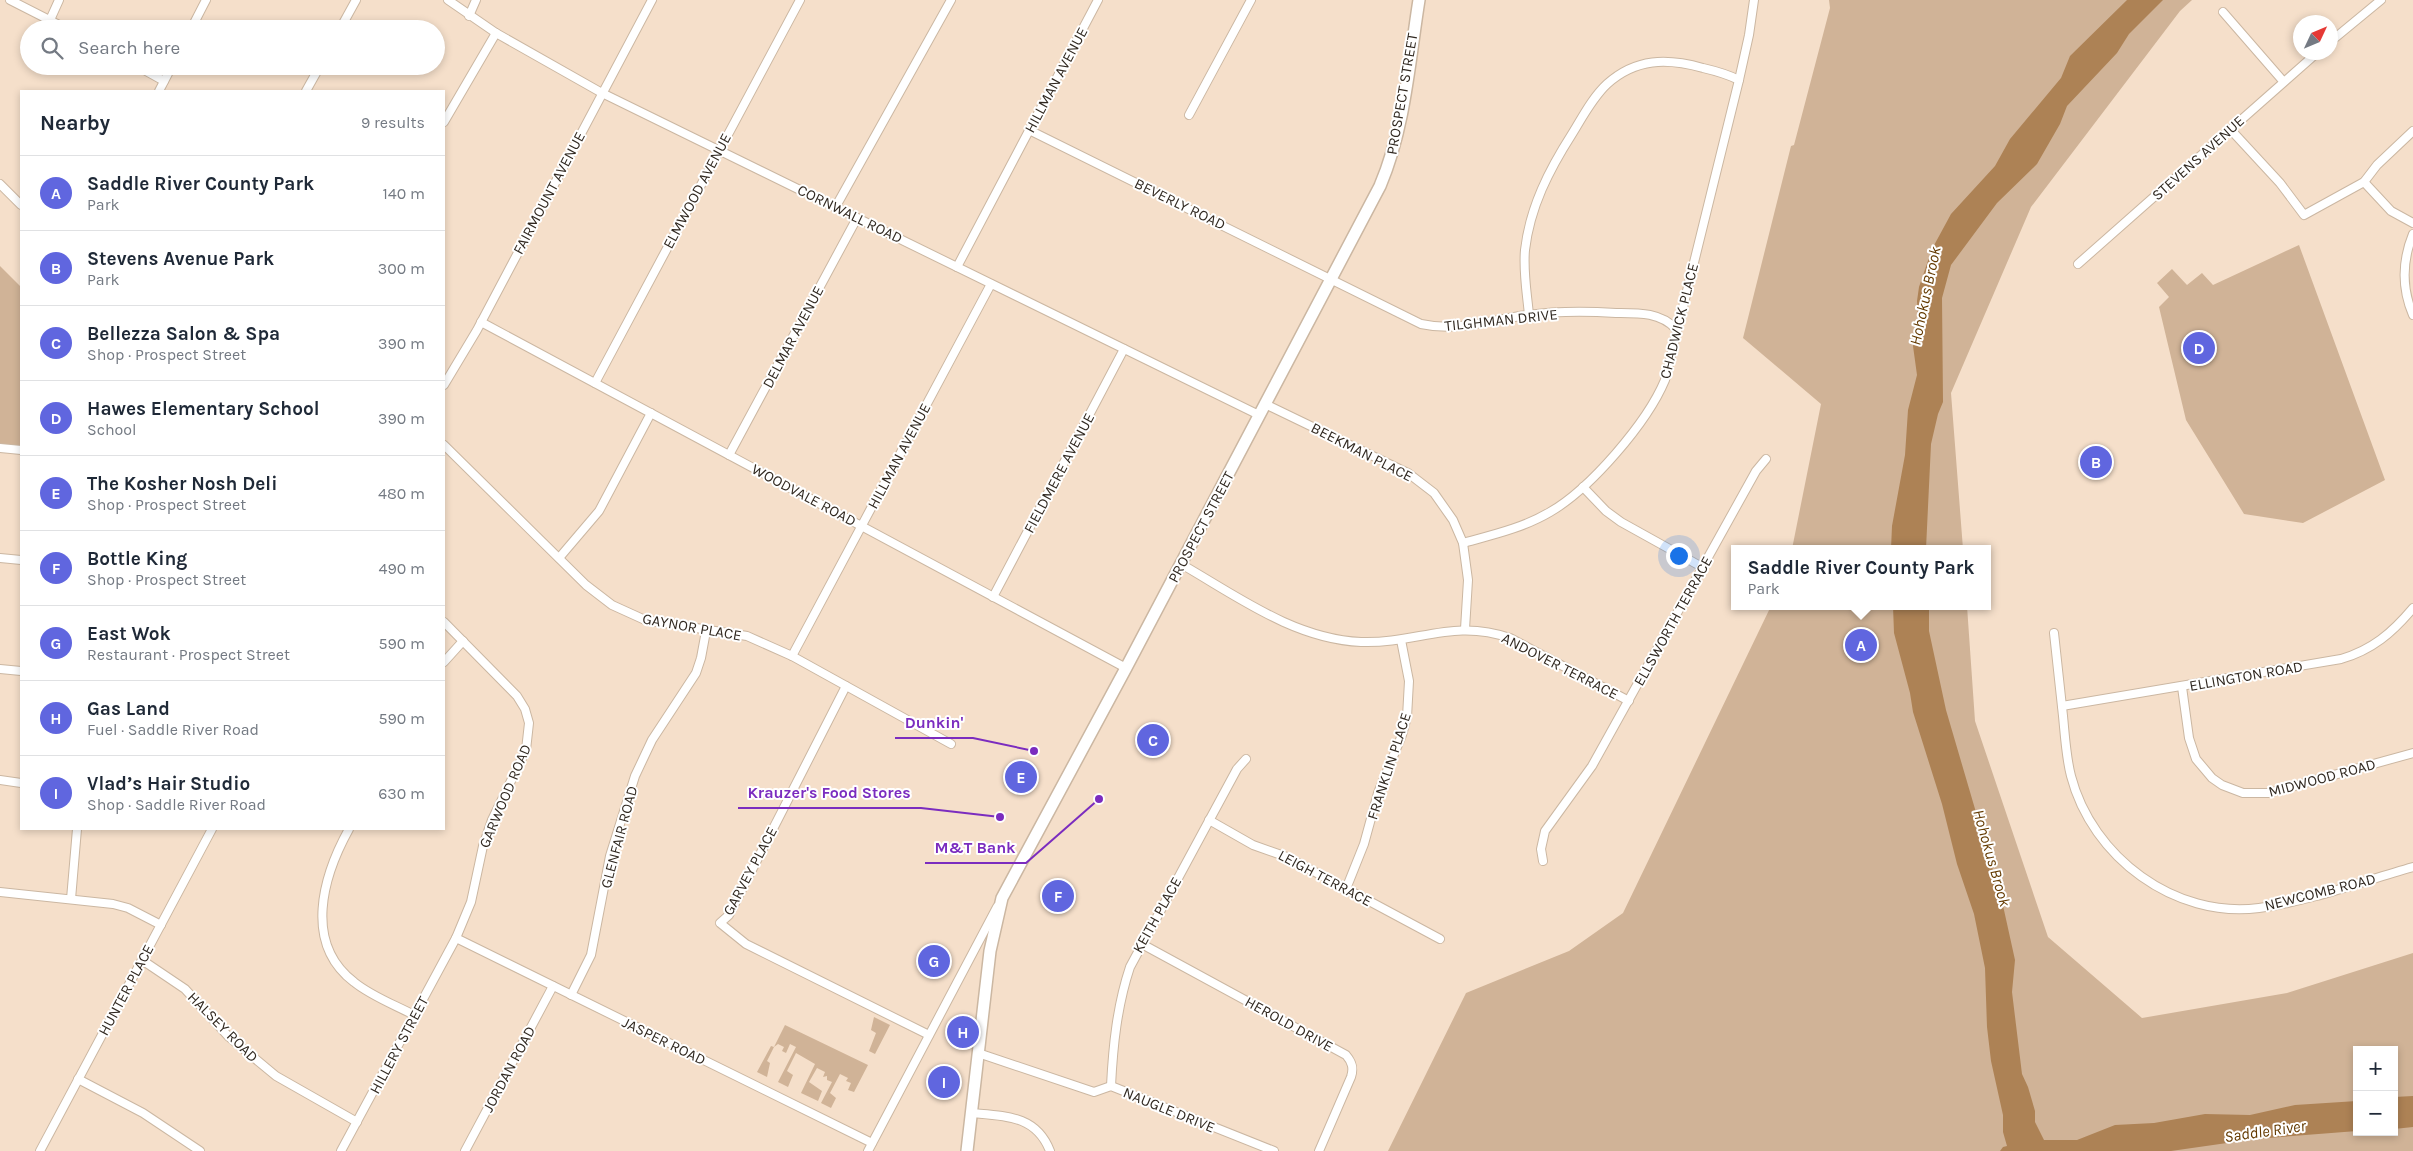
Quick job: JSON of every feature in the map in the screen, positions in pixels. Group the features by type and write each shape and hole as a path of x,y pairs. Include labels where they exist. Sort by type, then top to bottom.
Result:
{"main road":[{"name":"PROSPECT STREET","path":"1002,898 1126,668 1380,186 1392,158 1398,135 1419,0"},
{"path":"967,1151 990,951 1002,898"}],"street":[{"path":"10,0 50,20 59,0"},
{"path":"196,20 206,0"},
{"path":"345,20 356,0"},
{"name":"CORNWALL ROAD","path":"448,0 496,33 602,93 1259,415"},
{"path":"469,16 476,0"},
{"name":"FAIRMOUNT AVENUE","path":"445,383 464,354 652,0"},
{"name":"ELMWOOD AVENUE","path":"595,383 800,0"},
{"path":"836,208 951,0"},
{"name":"HILLMAN AVENUE","path":"956,267 1098,0"},
{"path":"1189,115 1251,0"},
{"name":"CHADWICK PLACE","path":"1463,543 1532,521 1551,512 1583,487 1615,454 1659,394 1665,380 1676,329 1739,80 1749,35 1754,0"},
{"path":"2338,35 2381,0"},
{"path":"2223,12 2284,81"},
{"path":"445,120 496,33"},
{"path":"1529,315 1524,269 1525,249 1538,198 1554,162 1598,94 1608,84 1629,69 1659,60 1683,62 1739,80"},
{"name":"STEVENS AVENUE","path":"2078,264 2309,60"},
{"path":"153,75 164,81"},
{"path":"160,90 167,75"},
{"path":"307,90 315,75"},
{"name":"BEVERLY ROAD","path":"1029,130 1331,279"},
{"path":"2230,130 2280,183 2304,215 2364,182 2377,165 2413,131"},
{"path":"2364,182 2392,210 2413,223"},
{"path":"0,184 20,204"},
{"name":"DELMAR AVENUE","path":"729,455 857,218"},
{"path":"2413,234 2405,258 2404,274 2405,290 2413,315"},
{"name":"TILGHMAN DRIVE","path":"1331,279 1406,318 1437,327 1453,328 1529,315 1596,311 1637,312 1668,321 1676,329"},
{"name":"HILLMAN AVENUE","path":"792,656 991,284"},
{"name":"WOODVALE ROAD","path":"481,322 1126,668"},
{"name":"FIELDMERE AVENUE","path":"994,597 1124,349"},
{"name":"BEEKMAN PLACE","path":"1265,404 1408,473 1422,482 1446,508 1463,543 1468,580 1465,629"},
{"path":"559,558 599,511 651,413"},
{"name":"GAYNOR PLACE","path":"445,446 595,593 628,614 660,624 747,636 792,656 950,744"},
{"path":"0,448 20,450"},
{"name":"ELLSWORTH TERRACE","path":"1544,861 1542,844 1545,831 1592,766 1756,471 1766,459"},
{"path":"1583,487 1606,511 1620,522 1702,567"},
{"path":"0,558 20,560"},
{"name":"ANDOVER TERRACE","path":"1181,564 1281,621 1321,636 1352,641 1401,640 1465,629 1488,631 1510,638 1628,701"},
{"name":"ELLINGTON ROAD","path":"2062,706 2341,659 2357,654 2386,638 2413,608"},
{"name":"GARWOOD ROAD","path":"445,623 517,696 525,709 529,723 529,738 522,760 492,820 483,846 471,902 456,938"},
{"name":"GLENFAIR ROAD","path":"571,995 590,955 610,856 635,776 652,740 696,673 706,631"},
{"name":"NEWCOMB ROAD","path":"2054,633 2068,761 2074,786 2084,811 2095,830 2118,858 2132,870 2166,892 2204,904 2231,908 2259,908 2296,900 2413,867"},
{"name":"FRANKLIN PLACE","path":"1346,889 1364,844 1378,793 1402,735 1407,717 1409,681 1401,640"},
{"path":"445,661 463,641"},
{"path":"0,669 20,670"},
{"name":"GARVEY PLACE","path":"846,686 729,915 720,923 746,944 929,1035"},
{"name":"MIDWOOD ROAD","path":"2182,687 2189,738 2196,759 2212,778 2227,788 2242,793 2269,793 2413,753"},
{"name":"KEITH PLACE","path":"1111,1086 1113,1045 1123,987 1140,943 1237,769 1246,759"},
{"path":"0,780 20,783"},
{"name":"LEIGH TERRACE","path":"1209,820 1253,844 1287,858 1440,940"},
{"path":"71,899 77,830"},
{"name":"HUNTER PLACE","path":"40,1151 211,830"},
{"path":"348,830 331,865 326,883 322,918 328,947 344,973 355,983 414,1015"},
{"path":"0,892 113,904 128,908 161,925"},
{"name":"PROSPECT STREET","path":"868,1151 1002,898"},
{"name":"JASPER ROAD","path":"456,938 872,1143"},
{"name":"HILLERY STREET","path":"341,1151 456,938"},
{"name":"HEROLD DRIVE","path":"1140,943 1346,1055 1352,1066 1351,1077 1319,1151"},
{"name":"HALSEY ROAD","path":"142,960 185,989 229,1037 276,1076 357,1122"},
{"name":"JORDAN ROAD","path":"465,1151 553,986"},
{"name":"NAUGLE DRIVE","path":"978,1053 1094,1092 1111,1086 1274,1151"},
{"path":"78,1079 143,1113 200,1151"},
{"path":"971,1113 1012,1116 1024,1121 1044,1137 1050,1151"}],"shaded area":[{"path":"1829,0 2192,0 2180,11 2031,207 1951,393 1963,545 1793,545 1821,404 1743,338 1791,146 1794,145 1830,8"},
{"path":"2299,245 2385,480 2303,523 2244,514 2186,420 2159,307 2169,297 2157,283 2172,269 2187,285 2202,273 2213,285"},
{"path":"0,266 20,286 20,450 0,448"},
{"path":"1769,610 1967,610 1975,721 2048,937 2142,1018 2287,993 2413,953 2413,1151 1388,1151 1466,993 1569,951 1623,913"},
{"path":"874,1017 890,1025 875,1054 869,1051 876,1033 871,1030"},
{"path":"785,1025 868,1065 854,1092 848,1090 851,1083 846,1081 848,1078 840,1074 830,1093 836,1098 831,1108 821,1103 832,1082 827,1080 827,1076 823,1077 825,1072 817,1068 809,1082 822,1091 818,1101 801,1093 815,1064 796,1053 787,1071 793,1075 788,1087 778,1082 796,1047 790,1044 786,1053 782,1051 784,1047 778,1044 774,1047"},
{"path":"771,1046 774,1047 767,1061 770,1063 767,1077 757,1072"}],"water":[{"name":"Hohokus Brook","path":"2127,0 2163,0 2129,34 2117,53 2067,106 2060,124 2037,164 1997,203 1951,265 1942,298 1943,402 1938,414 1931,444 1926,545 1891,545 1892,526 1905,455 1908,410 1917,375 1913,346 1918,327 1917,301 1919,287 1932,249 1951,214 1995,166 2010,139 2061,78 2070,56"},
{"name":"Saddle River","path":"1893,610 1929,610 1929,631 1946,710 2002,901 2015,960 2012,992 2022,1074 2035,1111 2035,1122 2044,1140 2077,1140 2115,1125 2154,1123 2205,1114 2250,1115 2295,1105 2353,1101 2353,1131 2255,1139 2171,1151 2000,1151 2003,1147 2007,1146 2003,1132 2003,1115 1991,1061 1987,1027 1985,968 1974,914 1957,864 1942,804 1913,712 1910,693 1894,633"},
{"path":"2413,1096 2413,1127 2398,1129 2398,1097"}],"place":[{"name":"Hawes Elementary School","path":"2199,348"},
{"name":"Stevens Avenue Park","path":"2096,462"},
{"name":"Saddle River County Park","path":"1861,645"},
{"name":"Bellezza Salon & Spa","path":"1153,740"},
{"name":"Dunkin'","path":"1034,751"},
{"name":"The Kosher Nosh Deli","path":"1021,777"},
{"name":"M&T Bank","path":"1099,799"},
{"name":"Krauzer's Food Stores","path":"1000,817"},
{"name":"Bottle King","path":"1058,896"},
{"name":"East Wok","path":"934,961"},
{"name":"Gas Land","path":"963,1032"},
{"name":"Vlad’s Hair Studio","path":"944,1082"}]}
